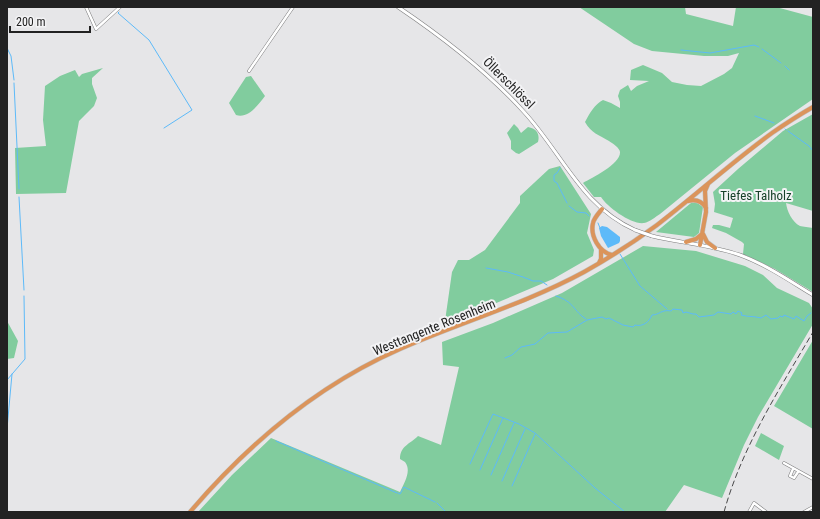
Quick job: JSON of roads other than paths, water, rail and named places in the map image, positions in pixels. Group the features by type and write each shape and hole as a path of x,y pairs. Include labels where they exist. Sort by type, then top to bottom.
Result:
{"highway":[{"path":"700,245 706,209 705,191 709,183 772,133 813,107"},
{"name":"Westtangente Rosenheim","path":"190,512 226,472 250,449 277,426 331,386 360,369 398,350 528,299 599,263 656,226 709,183"},
{"path":"687,201 700,201 706,209"},
{"path":"602,210 594,219 592,231 601,250 606,254 612,255"},
{"path":"686,242 696,239 703,232"},
{"path":"703,232 705,239 715,248"},
{"path":"599,263 601,259 601,250"}],"street":[{"path":"86,7 96,29 120,7"},
{"path":"249,71 293,7"},
{"name":"Öllerschlössl","path":"398,7 468,57 501,87 536,125 589,198 614,219 635,230 652,236 715,248 740,256 760,264 813,295"},
{"path":"784,463 813,479"},
{"path":"793,469 790,476 794,478 798,472"},
{"path":"748,512 754,503 766,512"},
{"path":"804,512 813,507"}],"water":[{"path":"602,226 607,227 620,237 619,243 608,248 601,236 599,228"}],"waterway":[{"path":"119,12 118,13 149,40 192,110 164,128"},
{"path":"681,50 710,53 754,45 759,47"},
{"path":"7,48 11,56 14,80"},
{"path":"762,49 781,63"},
{"path":"785,66 789,70"},
{"path":"14,83 19,189"},
{"path":"755,116 774,123"},
{"path":"788,131 809,146 813,151"},
{"path":"560,168 554,175 554,181 557,183 567,203"},
{"path":"19,197 24,290"},
{"path":"569,206 577,212 586,213 589,216"},
{"path":"598,223 600,228"},
{"path":"620,254 640,286 667,309"},
{"path":"486,268 508,272 533,281 541,281 547,285"},
{"path":"7,380 25,359 24,296"},
{"path":"556,296 567,301 586,319"},
{"path":"505,358 512,355 521,347 535,344 548,333 567,332 587,320 602,317 633,327 635,325 645,323 652,315 665,311 671,311 673,309 682,310 683,313 686,312 696,314 699,317 714,315 718,312 731,314 733,312 736,314 738,311 742,313 741,315 746,316 761,318 766,315 771,319 778,318 780,316 783,317 784,315 794,319 796,316 804,321 811,313"},
{"path":"7,429 12,374"},
{"path":"470,464 493,414 519,424 535,433 595,488 625,512"},
{"path":"480,470 503,418"},
{"path":"491,475 514,423"},
{"path":"502,481 525,429"},
{"path":"512,486 535,434"},
{"path":"276,441 397,493"},
{"path":"403,488 404,487 435,502"},
{"path":"398,493 400,494 403,489"},
{"path":"437,503 446,512"}],"railway":[{"path":"724,512 741,465 762,419 813,332"}],"park label":[{"name":"Tiefes Talholz","path":"756,195"}]}
